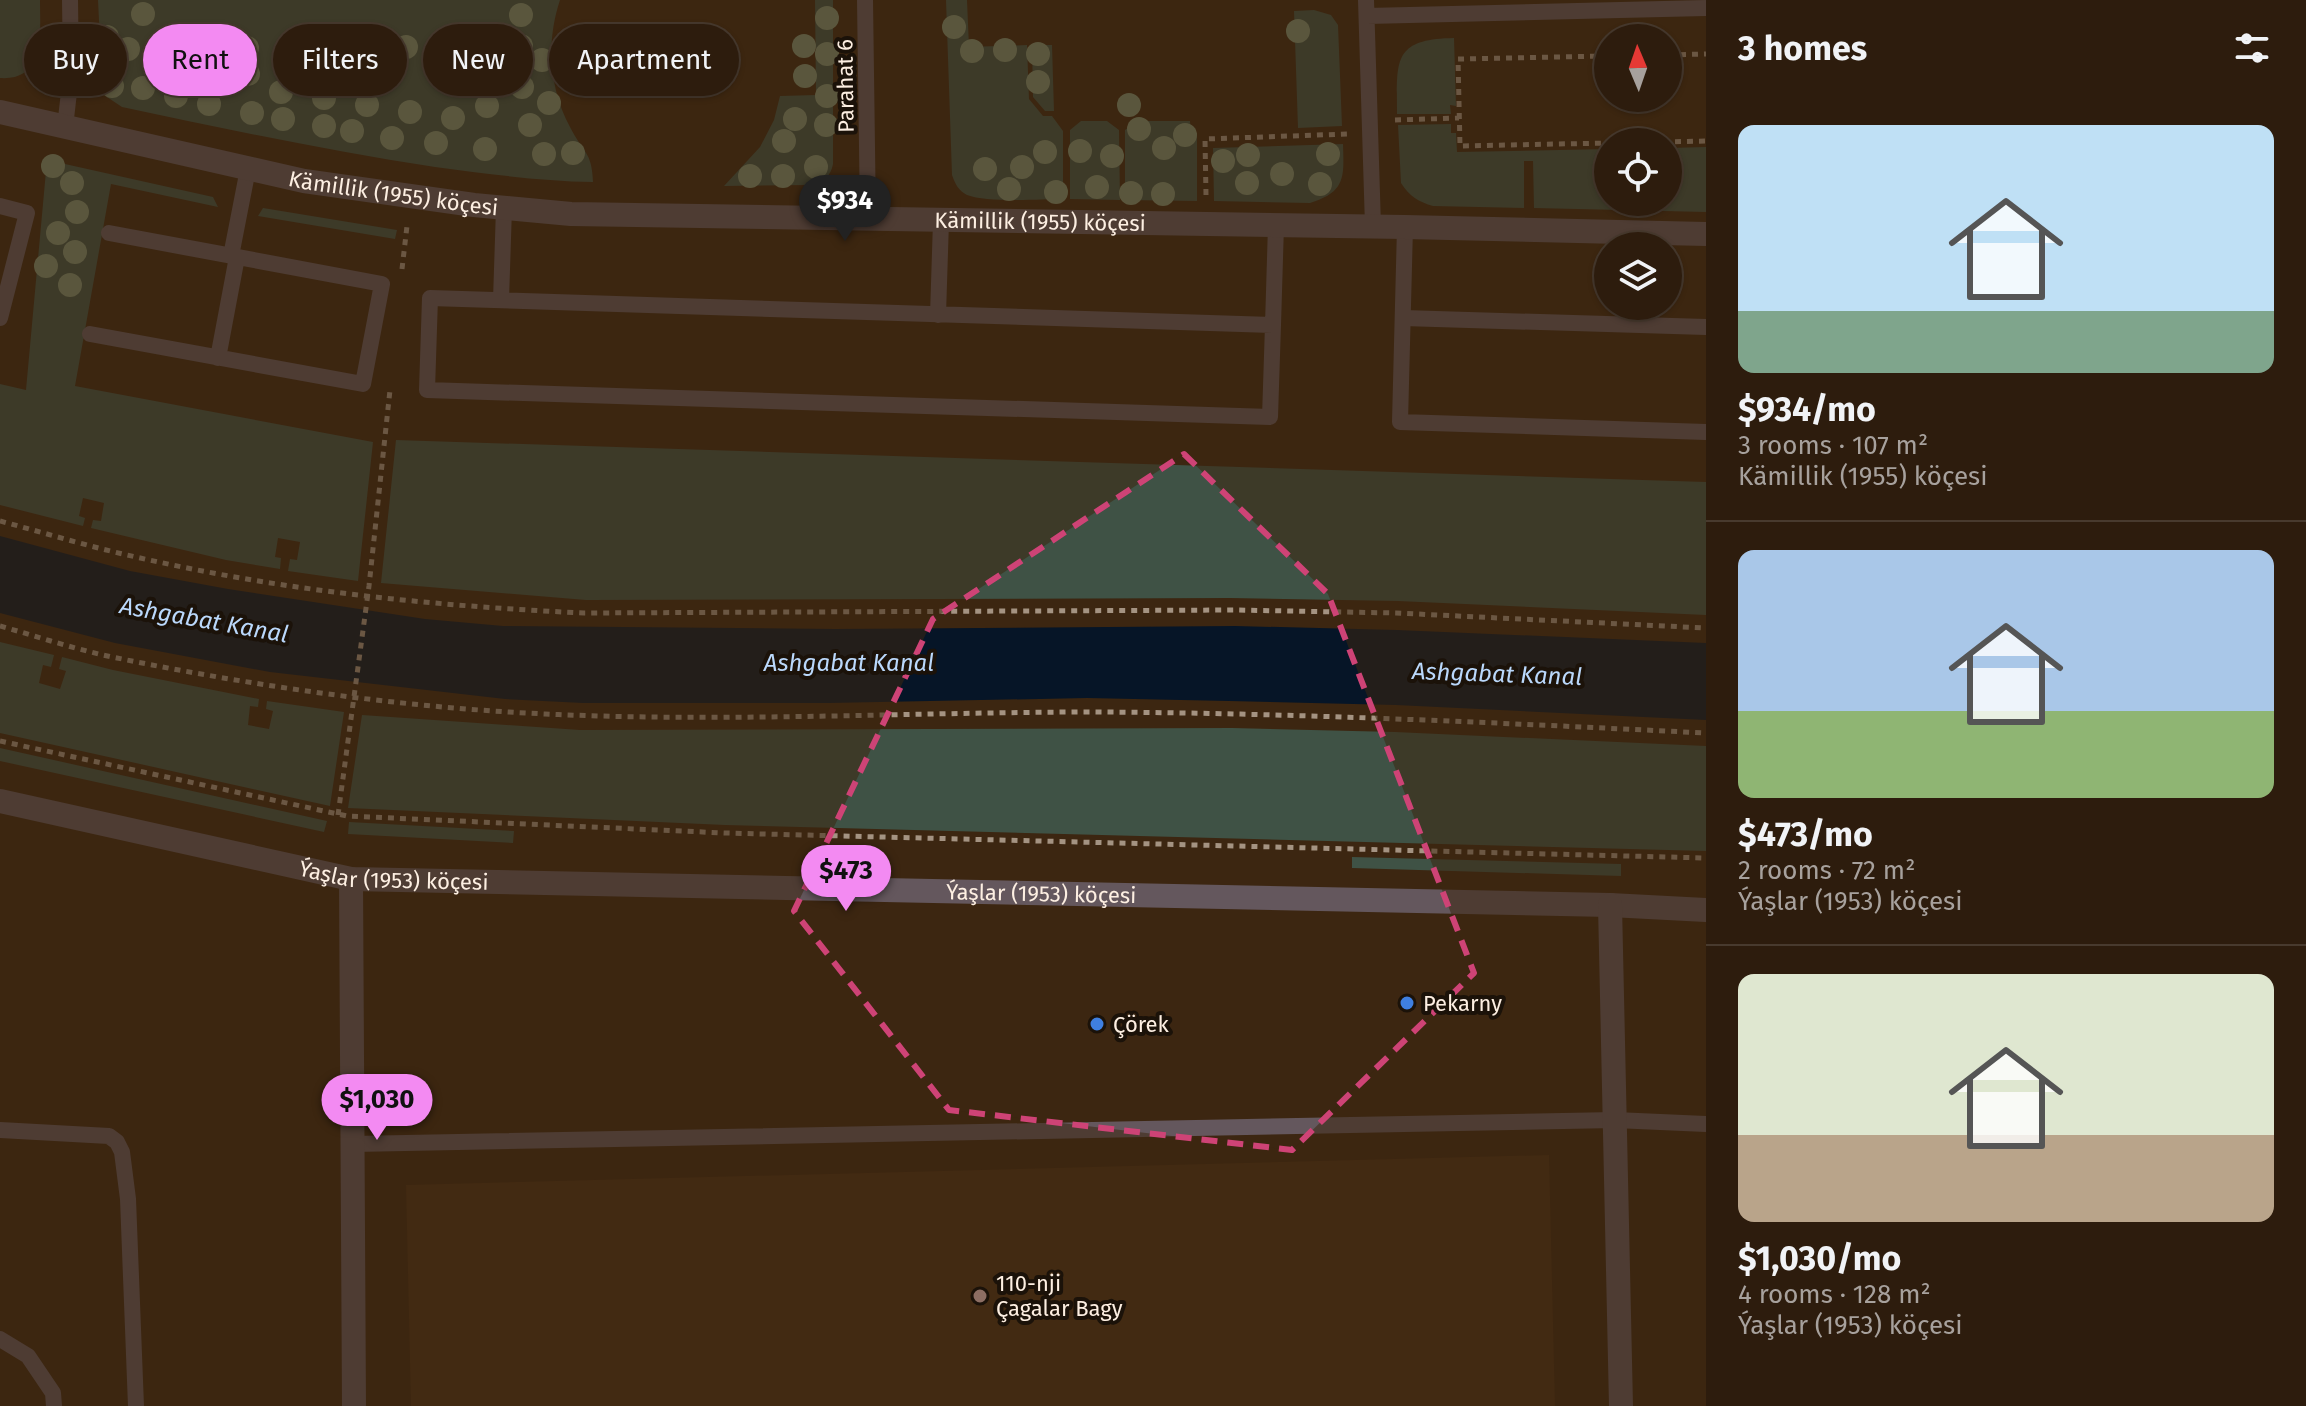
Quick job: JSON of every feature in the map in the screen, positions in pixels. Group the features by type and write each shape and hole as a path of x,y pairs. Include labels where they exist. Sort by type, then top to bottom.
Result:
{"street":[{"name":"Kämillik (1955) köçesi","path":"0,112 248,169 377,193 571,214 1706,234"},
{"name":"Ýaşlar (1953) köçesi","path":"0,801 351,879 1610,905 1706,910"},
{"path":"351,879 354,1406"},
{"path":"1610,905 1621,1406"}],"lane":[{"path":"65,127 71,75 70,0"},
{"name":"Parahat 6","path":"865,0 868,220"},
{"path":"1373,226 1367,8 1576,5 1706,8"},
{"path":"218,358 248,169"},
{"path":"0,206 27,213 0,318"},
{"path":"501,300 504,208"},
{"path":"938,315 941,221"},
{"path":"1273,325 430,298 427,390 1270,417 1273,325 1276,225"},
{"path":"1405,227 1400,422 1706,432"},
{"path":"90,334 363,384 369,356 382,284 109,233"},
{"path":"1403,318 1706,327"},
{"path":"353,1144 1615,1120 1706,1124"},
{"path":"0,1130 109,1136 117,1142 122,1152 128,1199 136,1406"},
{"path":"0,1339 28,1356 53,1393 54,1406"}],"path":[{"path":"1682,55 1706,54"},
{"path":"1594,56 1458,59 1460,146 1594,143"},
{"path":"1398,120 1459,118"},
{"path":"1206,201 1205,139 1342,135"},
{"path":"1682,142 1706,141"},
{"path":"402,273 407,226"},
{"path":"338,815 367,606 391,383"},
{"path":"0,521 136,557 285,586 489,608 584,613 1234,610 1396,613 1706,628"},
{"path":"0,626 113,657 270,685 437,707 584,715 1233,713 1706,733"},
{"path":"0,741 338,815 725,833 1706,858"}],"highlighted area":[{"path":"1184,454 1328,594 1474,973 1292,1150 949,1110 794,911 933,619"}],"shaded area":[{"name":"110-nji Çagalar Bagy","path":"1549,1155 1555,1406 411,1406 406,1185"}],"green space":[{"path":"0,0 40,0 40,24 24,24 24,73 0,78"},
{"path":"98,0 560,0 554,24 549,24 549,96 558,96 575,136 589,158 593,182 514,177 395,161 122,107 107,96 127,96 127,24 99,24"},
{"path":"815,0 833,0 833,164 830,172 823,181 811,185 724,186 760,147 774,120 780,96 816,95"},
{"path":"946,0 967,0 969,47 1027,45 1029,99 1043,116 1052,116 1063,131 1063,199 1000,200 976,197 967,195 956,184 952,175"},
{"path":"1314,10 1331,15 1338,25 1342,126 1298,128 1294,11"},
{"path":"1454,38 1456,106 1450,105 1451,114 1397,114 1397,80 1402,56 1419,43"},
{"path":"1032,45 1052,45 1054,111 1045,111 1033,97"},
{"path":"1081,121 1107,121 1119,130 1120,200 1070,199 1070,130"},
{"path":"1137,121 1190,121 1191,133 1197,133 1197,201 1125,200 1125,130"},
{"path":"1451,124 1451,133 1456,133 1457,152 1594,149 1594,209 1534,208 1533,161 1524,161 1524,208 1428,204 1411,195 1401,183 1398,125"},
{"path":"1343,144 1340,182 1322,199 1310,203 1214,201 1213,148"},
{"path":"1706,147 1706,212 1682,211 1682,148"},
{"path":"47,160 213,197 218,207 111,184 75,386 373,442 358,581 288,571 290,559 297,560 300,542 278,538 275,557 281,558 280,569 226,560 91,528 93,520 101,521 104,503 83,498 79,516 85,518 83,526 0,505 0,384 26,390"},
{"path":"263,208 397,230 395,239 258,216"},
{"path":"396,440 1706,482 1706,615 1398,601 1230,598 586,600 381,583"},
{"path":"0,642 54,655 51,667 43,665 39,683 60,689 66,671 59,669 62,657 259,699 258,707 250,706 248,725 269,729 273,711 266,709 267,701 344,712 330,806 0,733"},
{"path":"362,715 580,730 1232,728 1706,746 1706,851 725,825 348,808"},
{"path":"0,748 327,821 324,832 0,761"},
{"path":"349,822 514,831 513,843 348,834"},
{"path":"1352,857 1621,864 1621,876 1352,868"}],"water":[{"name":"Ashgabat Kanal","path":"0,536 130,571 228,589 425,619 503,626 835,629 1235,626 1706,643 1706,720 1396,705 1087,698 829,703 583,703 505,699 270,672 115,643 0,613"}],"place":[{"name":"Pekarny","path":"1407,1003"},
{"name":"Çörek","path":"1097,1024"},
{"name":"110-nji Çagalar Bagy","path":"980,1296"}]}
